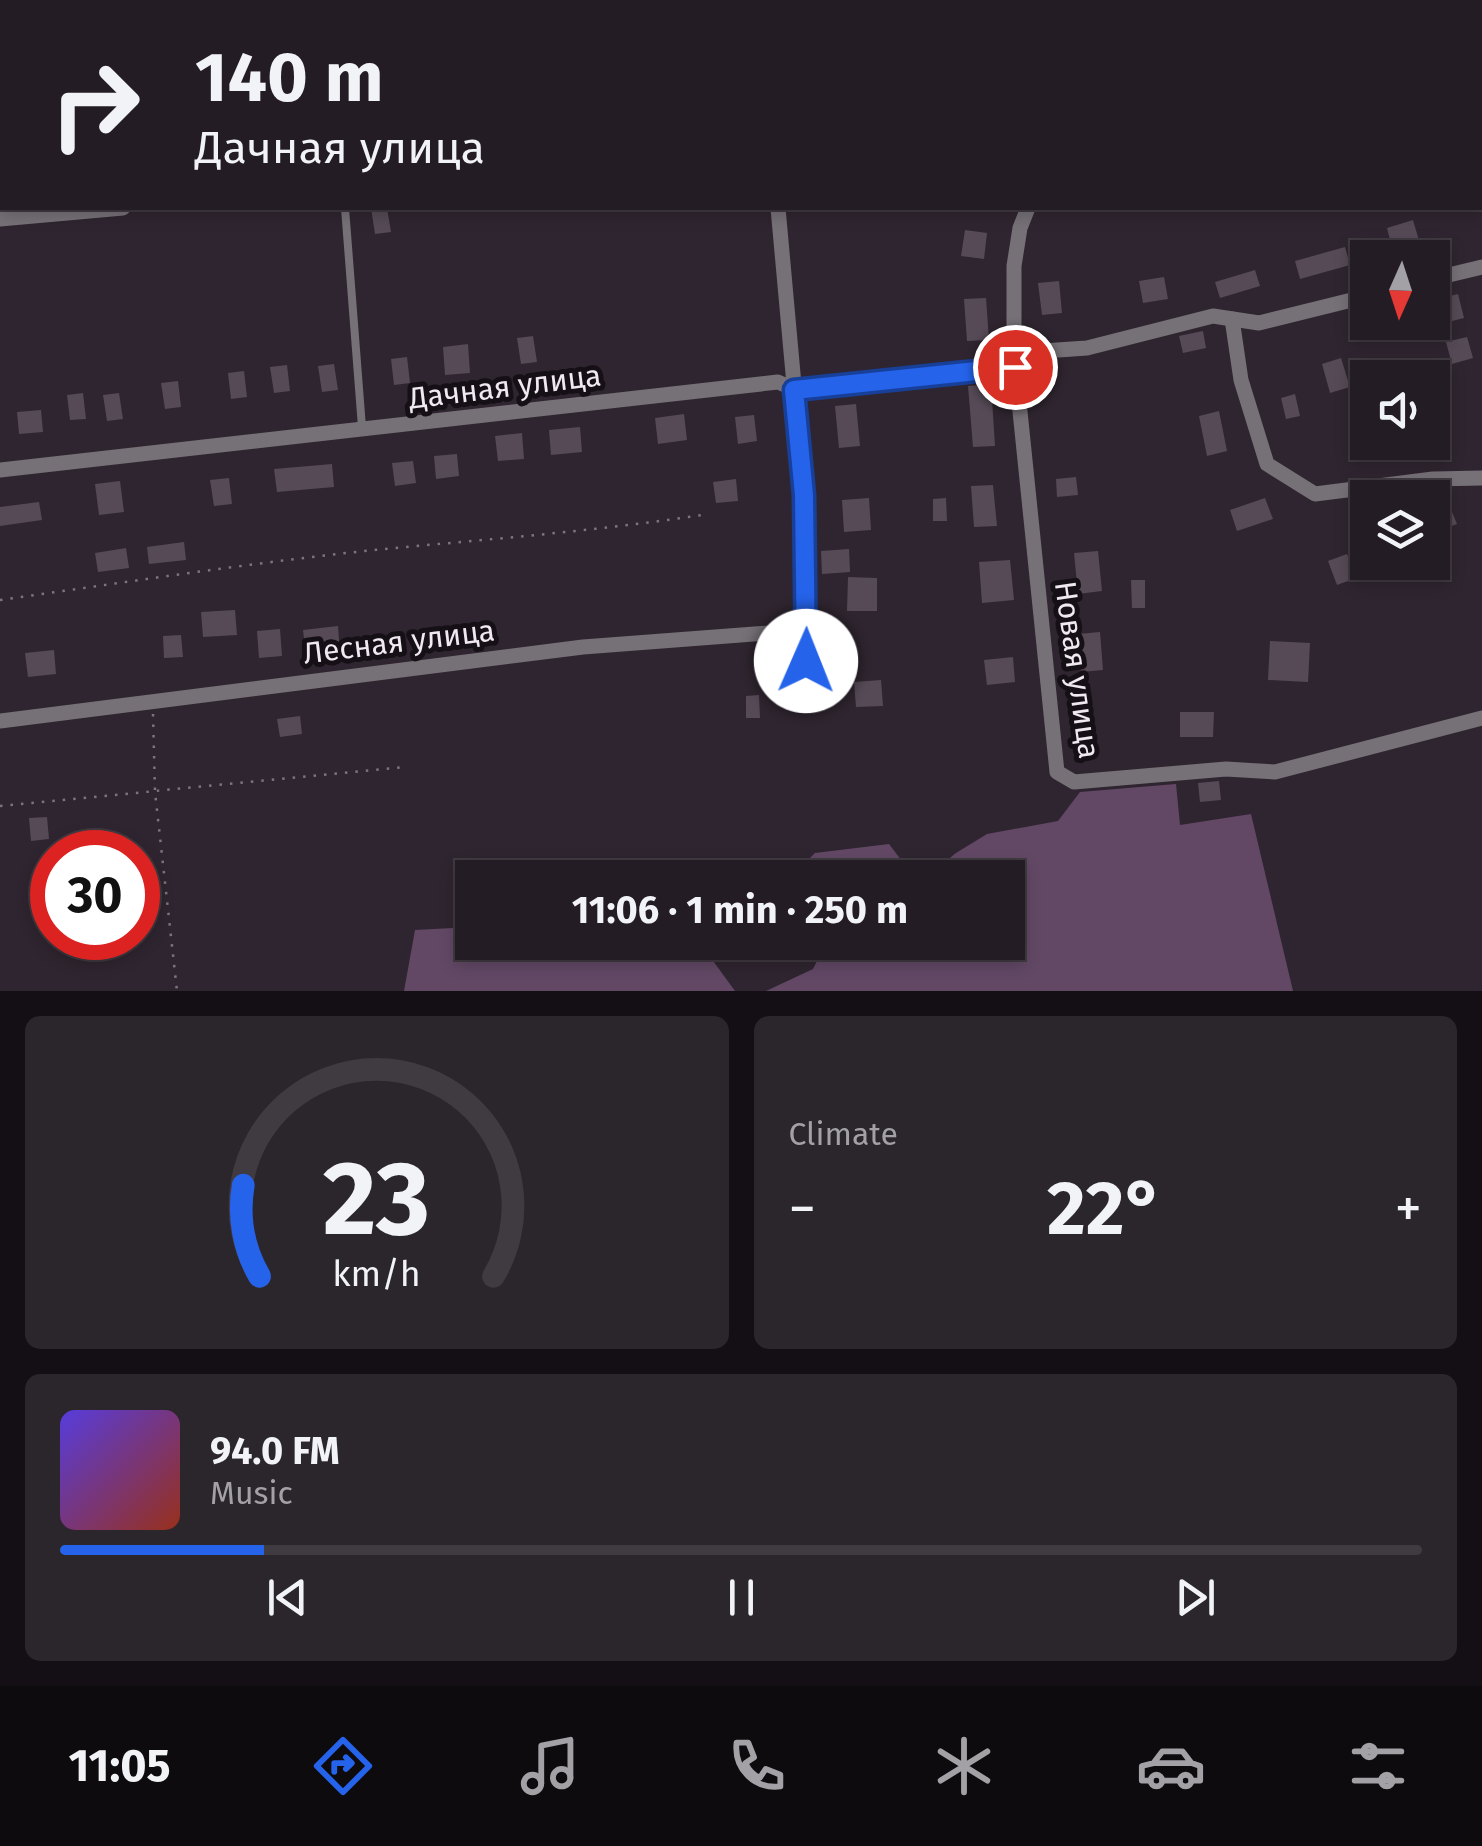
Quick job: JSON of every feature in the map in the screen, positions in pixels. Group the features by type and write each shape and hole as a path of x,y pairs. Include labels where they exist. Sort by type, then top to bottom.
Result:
{"street":[{"path":"0,219 101,210"},
{"path":"778,210 804,495 806,661"},
{"name":"Новая улица","path":"1027,210 1014,266 1015,360 1057,772 1074,782 1226,769 1276,772 1482,718"},
{"path":"1450,275 1482,267"},
{"name":"Дачная улица","path":"0,470 778,382 794,390 1087,348 1214,316 1259,323 1350,300"},
{"path":"1232,318 1241,380 1267,464 1315,494 1482,478"},
{"name":"Лесная улица","path":"0,721 583,647 807,630"}],"lane":[{"path":"345,210 363,431"}],"path":[{"path":"0,600 258,564 613,529 702,515"},
{"path":"153,702 156,792 177,991"},
{"path":"0,806 404,768"}],"shaded area":[{"path":"1176,784 1180,825 1251,814 1293,991 766,991 813,969 818,960 1025,960 1025,860 947,860 987,834 1058,821 1080,792"},
{"path":"889,844 901,860 808,860 815,853"},
{"path":"455,928 455,960 712,960 735,991 404,991 415,930"}],"building":[{"path":"371,210 387,210 391,232 375,234"},
{"path":"1413,220 1419,240 1390,240 1387,228"},
{"path":"965,230 987,233 984,259 961,256"},
{"path":"1345,247 1350,265 1300,279 1295,261"},
{"path":"1255,270 1260,286 1220,298 1215,282"},
{"path":"1164,277 1168,299 1143,303 1139,281"},
{"path":"1059,281 1062,313 1042,315 1038,283"},
{"path":"1458,294 1464,318 1450,322 1450,296"},
{"path":"986,298 989,340 967,341 964,299"},
{"path":"1203,331 1206,348 1183,353 1179,336"},
{"path":"533,336 537,362 521,364 517,338"},
{"path":"1467,337 1473,358 1452,364 1446,342"},
{"path":"468,344 470,373 445,375 443,347"},
{"path":"407,357 410,383 394,385 391,359"},
{"path":"1341,358 1350,387 1330,393 1322,364"},
{"path":"334,364 338,390 322,392 318,366"},
{"path":"287,365 290,391 274,393 270,367"},
{"path":"244,371 247,397 231,399 228,373"},
{"path":"178,381 181,407 165,409 161,383"},
{"path":"991,384 995,446 973,447 968,386"},
{"path":"83,393 86,419 70,420 67,395"},
{"path":"119,393 123,419 107,421 103,395"},
{"path":"1295,394 1300,416 1286,419 1281,398"},
{"path":"856,404 860,446 839,448 835,406"},
{"path":"41,410 43,432 19,434 17,412"},
{"path":"1219,411 1227,451 1207,456 1199,416"},
{"path":"684,414 687,440 658,444 655,418"},
{"path":"754,415 757,441 738,444 735,417"},
{"path":"580,427 582,452 551,455 549,430"},
{"path":"522,433 524,459 498,461 495,436"},
{"path":"457,454 459,476 436,479 434,456"},
{"path":"413,461 416,483 395,486 392,463"},
{"path":"332,464 334,487 277,492 274,469"},
{"path":"1076,477 1078,495 1057,497 1056,479"},
{"path":"229,478 232,504 214,506 210,480"},
{"path":"736,479 738,501 716,503 713,482"},
{"path":"120,481 124,512 99,515 95,484"},
{"path":"993,485 997,526 974,527 971,486"},
{"path":"869,498 871,530 844,532 842,500"},
{"path":"946,498 947,521 933,521 933,499"},
{"path":"1265,498 1273,519 1237,531 1230,510"},
{"path":"39,502 42,520 0,526 0,507"},
{"path":"1450,507 1457,524 1450,527"},
{"path":"184,542 186,560 149,564 147,547"},
{"path":"126,548 129,568 98,572 95,553"},
{"path":"849,549 850,572 822,574 821,551"},
{"path":"1098,551 1102,591 1078,594 1074,553"},
{"path":"1347,554 1351,580 1337,585 1328,561"},
{"path":"1010,560 1014,600 982,603 979,562"},
{"path":"848,577 877,578 877,611 847,611"},
{"path":"1131,580 1145,580 1145,608 1132,608"},
{"path":"235,610 237,635 203,637 201,612"},
{"path":"338,626 340,653 306,656 303,630"},
{"path":"280,629 282,656 259,658 257,631"},
{"path":"1100,632 1103,670 1081,672 1078,634"},
{"path":"181,635 183,657 164,658 163,636"},
{"path":"1270,641 1310,643 1308,682 1268,680"},
{"path":"54,650 56,674 28,677 25,653"},
{"path":"1013,657 1015,682 987,685 984,660"},
{"path":"881,680 883,706 856,707 854,682"},
{"path":"759,695 760,718 746,718 746,696"},
{"path":"1180,712 1214,712 1213,737 1180,737"},
{"path":"300,716 302,734 280,737 277,719"},
{"path":"1219,781 1221,800 1200,802 1198,783"},
{"path":"47,817 48,830 30,830 29,818"}],"route":[{"path":"806,661 804,495 794,390 1015,367"}]}
